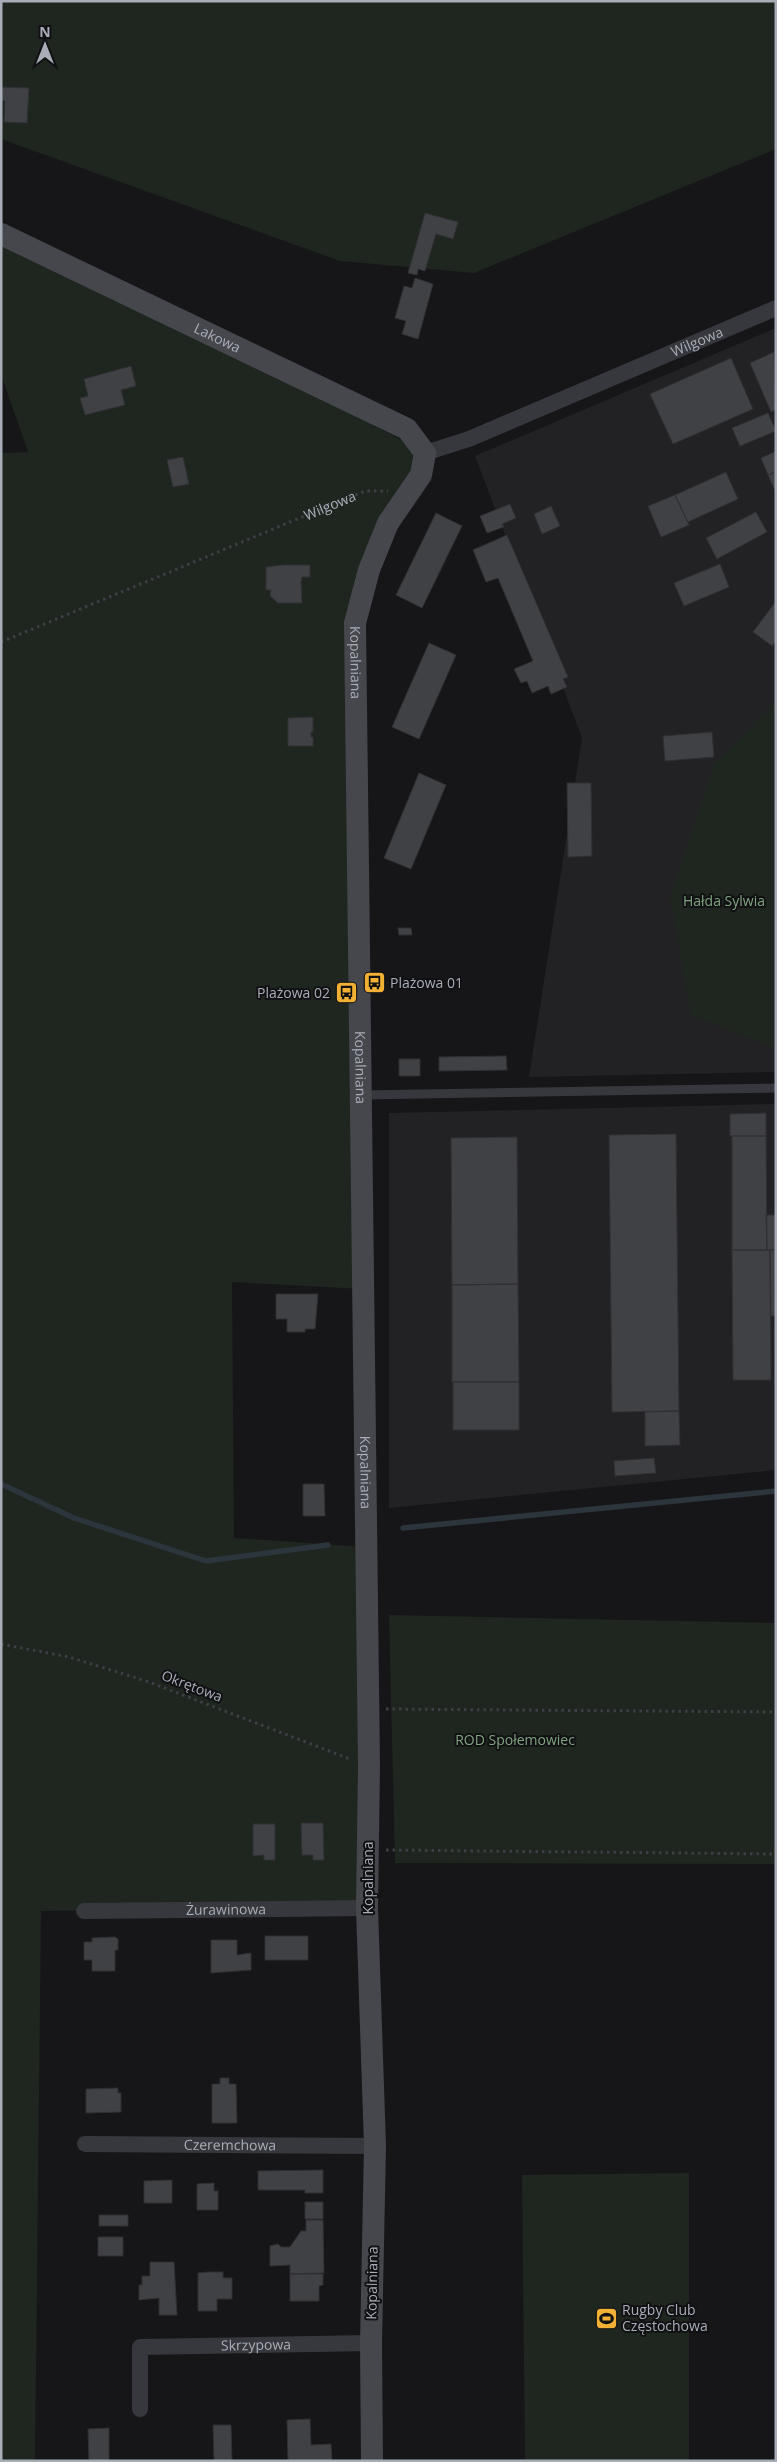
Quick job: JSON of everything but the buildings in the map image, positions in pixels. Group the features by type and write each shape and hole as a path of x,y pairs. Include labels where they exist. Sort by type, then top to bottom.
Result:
{"street":[{"name":"Lakowa","path":"1,234 407,429 426,453"},
{"name":"Wilgowa","path":"426,453 468,440 776,308"},
{"path":"405,496 421,475 426,453"},
{"name":"Kopalniana","path":"372,2461 370,2343 375,2146 368,1908 369,1766 355,623 369,570 388,523 405,496"},
{"name":"Żurawinowa","path":"84,1911 368,1908"},
{"name":"Czeremchowa","path":"85,2144 375,2146"},
{"name":"Skrzypowa","path":"140,2409 140,2347 370,2343"}],"lane":[{"path":"361,1095 776,1088"}],"path":[{"name":"Wilgowa","path":"1,642 365,491 384,490 405,496"},
{"name":"Okrętowa","path":"1,1644 69,1657 149,1682 369,1766"},
{"path":"368,1708 776,1712"},
{"path":"368,1850 776,1854"}],"shaded area":[{"path":"776,328 776,1072 529,1077 582,738 475,456"},
{"path":"776,1104 776,1470 389,1508 389,1113"}],"green space":[{"path":"1,1 776,1 776,149 474,273 340,261 1,139"},
{"path":"1,238 174,316 425,453 355,623 363,1289 232,1282 234,1538 366,1547 367,1908 41,1911 35,2461 1,2461 1,453 28,452 1,374"},
{"name":"Hałda Sylwia","path":"776,700 776,1049 691,1015 670,896 714,764"},
{"name":"ROD Społemowiec","path":"389,1615 776,1623 776,1864 395,1863"},
{"name":"Rugby Club Częstochowa","path":"689,2173 689,2461 525,2461 522,2175"}],"waterway":[{"path":"1,1484 74,1518 206,1561 328,1545"},
{"path":"403,1528 776,1491"}],"place":[{"name":"Plażowa 01","path":"374,983"},
{"name":"Plażowa 02","path":"346,993"},
{"name":"Rugby Club Częstochowa","path":"606,2318"}]}
